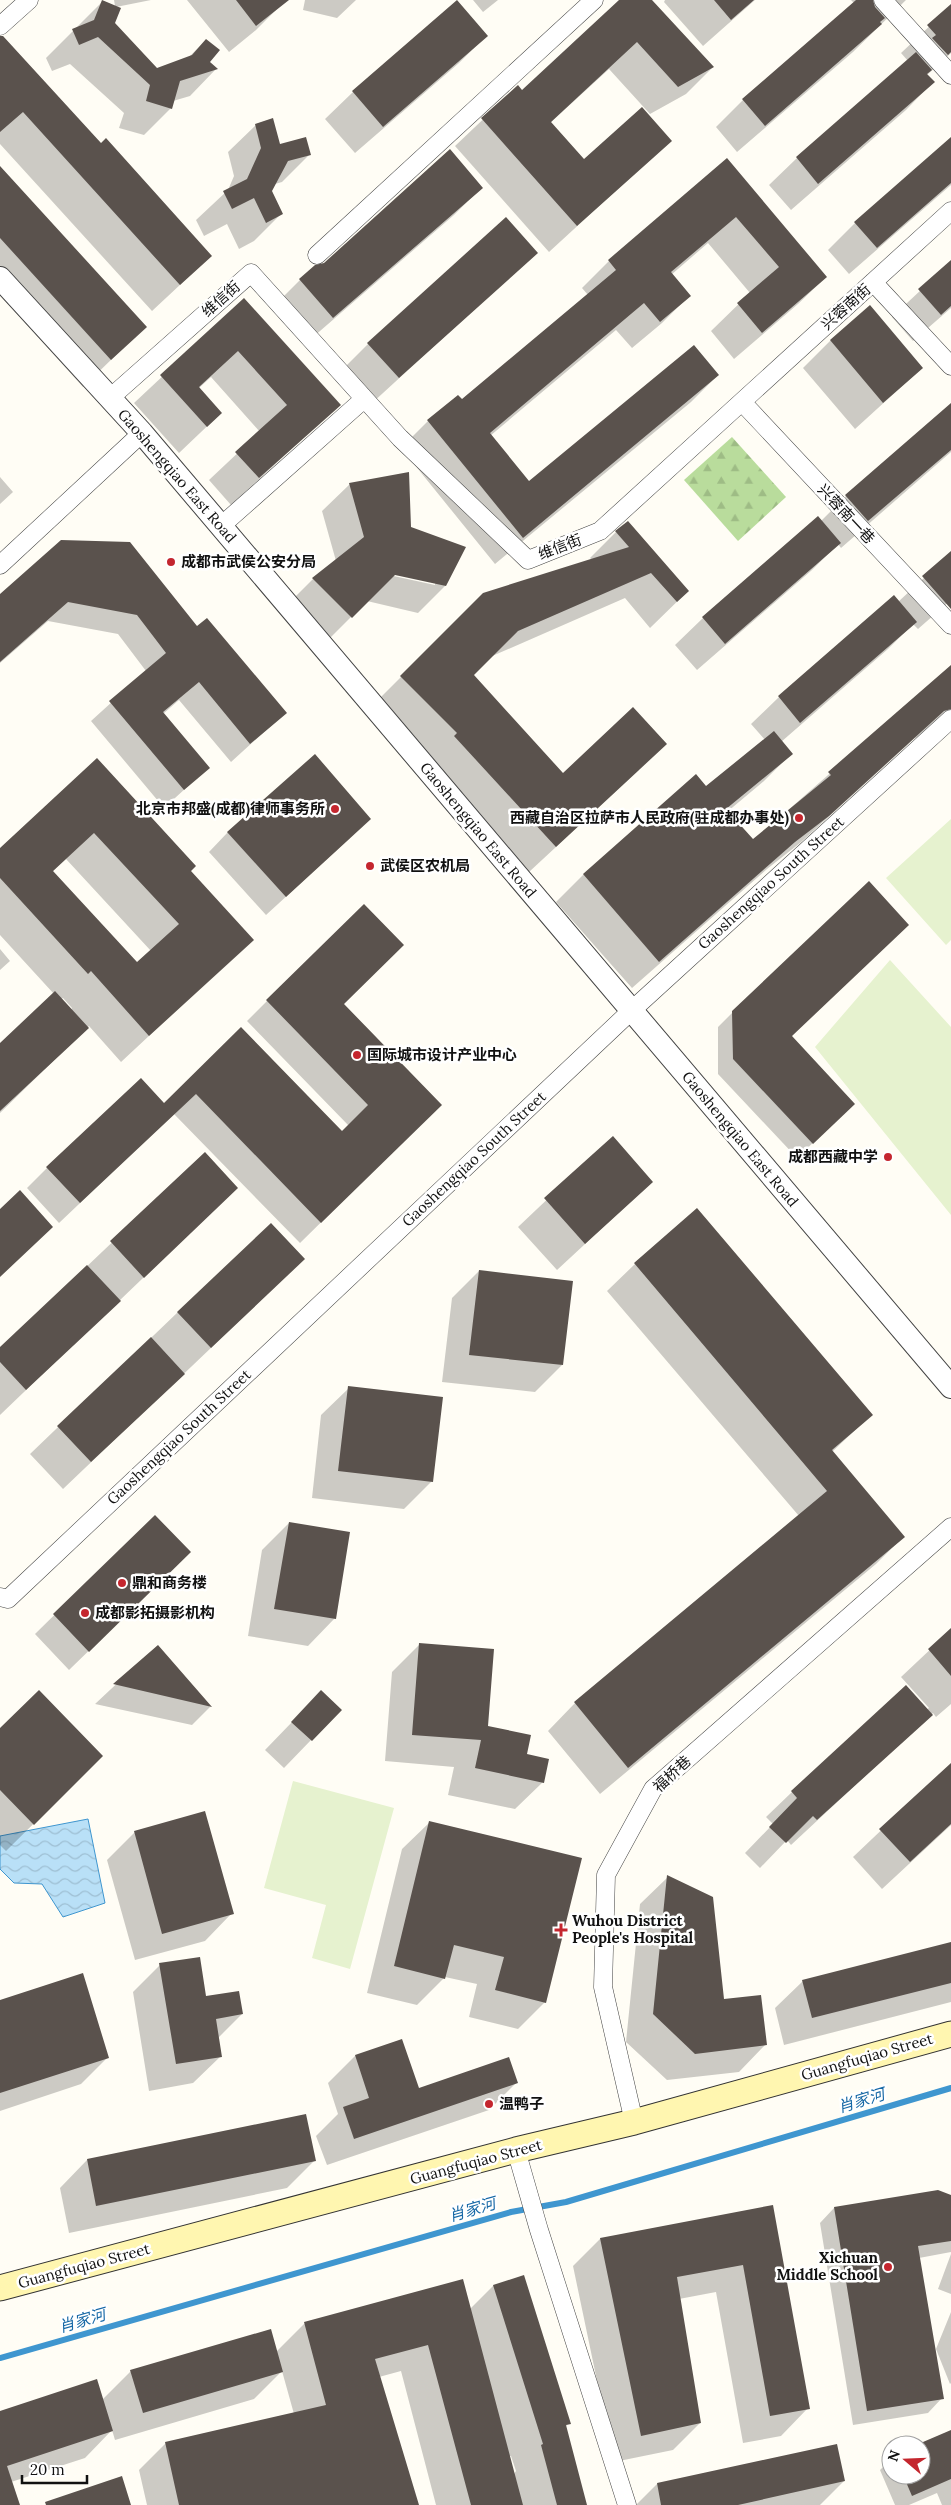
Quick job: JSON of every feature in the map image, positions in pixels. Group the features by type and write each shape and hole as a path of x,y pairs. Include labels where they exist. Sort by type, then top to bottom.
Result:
{"main road":[{"name":"Guangfuqiao Street","path":"0,2288 516,2150 634,2122 951,2034"}],"street":[{"path":"0,26 29,0"},
{"path":"316,255 594,0"},
{"path":"883,0 951,75"},
{"name":"兴蓉南街","path":"742,402 951,211"},
{"name":"维信街","path":"110,398 251,273 400,438 528,560 600,532 742,402"},
{"name":"Gaoshengqiao East Road","path":"0,278 142,433 951,1387"},
{"path":"874,282 951,366"},
{"path":"221,526 364,398"},
{"name":"兴蓉南一巷","path":"742,402 951,625"},
{"path":"0,565 142,433"},
{"name":"Gaoshengqiao South Street","path":"0,1597 8,1599 631,1011 951,719"},
{"name":"福桥巷","path":"634,2122 603,1987 606,1875 653,1789 951,1527"},
{"path":"516,2150 539,2230 627,2505"}],"green space":[{"path":"732,437 786,497 738,541 684,480"},
{"path":"951,819 951,940 946,945 886,878"},
{"path":"890,960 951,1027 951,1215 815,1047"},
{"path":"293,1781 394,1808 350,1969 312,1958 326,1905 264,1888"}],"water":[{"path":"88,1819 105,1903 63,1917 42,1884 14,1883 0,1869 0,1836"}],"building":[{"path":"102,0 121,8 115,23 157,68 192,55 206,39 220,50 210,62 218,69 180,81 172,109 146,101 150,85 98,37 79,45 72,29 94,20"},
{"path":"236,0 289,0 256,26"},
{"path":"457,0 488,36 383,127 352,91"},
{"path":"619,0 652,0 714,67 678,87 637,42 551,122 584,159 642,107 672,141 577,226 481,118 518,85 522,90"},
{"path":"714,0 754,0 731,20"},
{"path":"856,0 873,0 875,7 885,18 880,22 882,24 765,126 742,99"},
{"path":"951,4 951,52 948,55 932,38 936,35 927,25"},
{"path":"0,36 3,36 101,143 106,138 212,256 180,285 23,112 0,132"},
{"path":"916,52 932,70 927,74 935,82 818,184 796,157"},
{"path":"273,118 280,144 306,137 311,155 288,161 272,191 283,214 266,223 254,198 232,209 223,191 247,179 261,148 255,124"},
{"path":"951,137 951,183 877,248 854,222"},
{"path":"450,149 483,188 333,318 299,279 315,265 324,263"},
{"path":"727,158 827,277 762,333 737,303 779,267 736,217 671,272 691,296 660,322 644,303 490,433 529,481 694,345 719,375 523,538 427,420 458,395 462,399 616,270 608,260"},
{"path":"0,166 147,327 111,360 0,238"},
{"path":"506,217 538,253 399,378 367,343"},
{"path":"951,260 951,306 941,315 918,289"},
{"path":"244,298 341,405 259,478 235,452 287,405 238,351 199,387 222,413 207,427 160,375"},
{"path":"870,305 923,368 883,403 830,340"},
{"path":"951,403 951,450 868,521 845,495"},
{"path":"409,472 411,527 466,547 446,586 395,575 352,618 312,578 364,537 349,483"},
{"path":"818,516 841,543 725,644 702,617"},
{"path":"628,521 689,591 677,602 651,573 518,631 474,675 563,773 633,707 667,744 556,847 454,736 457,733 400,676 483,593 629,547 615,531"},
{"path":"61,540 130,542 197,626 207,618 287,713 250,744 199,682 163,712 210,768 184,790 109,701 166,653 137,615 68,602 0,662 0,594"},
{"path":"951,551 951,609 922,576"},
{"path":"894,595 917,622 800,723 778,696"},
{"path":"951,665 951,709 944,711 829,816 795,842 659,962 583,874 696,774 706,786 774,731 793,754 726,809 753,839 831,775 828,772"},
{"path":"315,754 371,819 286,897 227,832"},
{"path":"97,758 196,866 191,871 254,940 149,1036 91,971 88,974 0,878 0,848","holes":["94,833 179,924 137,962 53,871"]},
{"path":"869,881 909,925 792,1036 855,1104 813,1144 733,1059 732,1011"},
{"name":"国际城市设计产业中心","path":"364,904 404,945 344,1004 442,1105 321,1223 196,1094 80,1203 46,1167 141,1078 164,1103 241,1027 342,1131 368,1105 266,1000"},
{"path":"55,991 89,1028 0,1111 0,1043"},
{"path":"613,1136 653,1182 585,1244 544,1198"},
{"path":"205,1152 238,1188 144,1278 110,1241"},
{"path":"20,1190 53,1227 0,1277 0,1209"},
{"path":"697,1208 873,1415 832,1450 905,1537 628,1768 574,1702 827,1491 634,1263"},
{"path":"271,1223 305,1259 211,1348 177,1312"},
{"path":"87,1265 121,1301 26,1390 0,1362 0,1347"},
{"path":"479,1270 573,1281 563,1365 469,1355"},
{"path":"151,1337 185,1374 91,1462 57,1426"},
{"path":"348,1386 443,1397 433,1482 338,1471"},
{"name":"鼎和商务楼","path":"155,1515 191,1552 89,1652 53,1614"},
{"path":"289,1522 350,1532 336,1619 274,1609"},
{"path":"951,1628 951,1676 928,1649"},
{"path":"419,1643 494,1649 488,1726 531,1735 527,1754 549,1759 544,1783 475,1768 481,1740 412,1735"},
{"path":"158,1645 212,1707 113,1684"},
{"path":"906,1685 933,1715 817,1820 813,1816 786,1843 769,1827 797,1798 791,1791"},
{"path":"39,1690 103,1756 34,1825 0,1790 0,1728"},
{"path":"321,1690 342,1710 312,1741 291,1722"},
{"path":"951,1763 951,1824 910,1862 879,1829"},
{"path":"205,1811 234,1914 162,1934 134,1831"},
{"path":"429,1821 582,1858 546,2003 495,1990 504,1957 454,1945 445,1979 394,1966"},
{"path":"667,1875 713,1897 724,1999 761,1995 767,2045 695,2054 653,2014"},
{"path":"951,1942 951,1983 812,2018 802,1980"},
{"path":"200,1957 206,1996 239,1991 243,2014 216,2019 222,2057 176,2064 159,1963"},
{"path":"83,1973 109,2058 0,2093 0,2000"},
{"path":"402,2039 419,2088 509,2057 518,2083 354,2139 343,2107 369,2098 355,2055"},
{"path":"306,2114 316,2161 96,2206 87,2159"},
{"path":"938,2190 951,2195 951,2241 918,2246 944,2399 867,2411 834,2207"},
{"path":"773,2205 810,2409 770,2416 743,2265 677,2277 701,2423 641,2436 600,2238"},
{"path":"524,2275 571,2424 566,2425 587,2505 557,2505 541,2445 543,2444 493,2285"},
{"path":"463,2279 523,2505 471,2505 428,2345 375,2359 419,2505 179,2505 165,2442 326,2405 304,2322"},
{"path":"271,2329 283,2372 143,2413 130,2370"},
{"path":"97,2379 113,2431 7,2466 20,2505 0,2505 0,2411"},
{"path":"951,2430 951,2479 912,2496 907,2485 931,2485 931,2439"},
{"path":"837,2444 845,2481 738,2505 661,2505 657,2483"},
{"path":"122,2476 131,2505 46,2505 45,2502"}],"waterway":[{"name":"肖家河","path":"0,2358 511,2212 566,2202 951,2088"}],"place":[{"name":"成都市武侯公安分局","path":"171,562"},
{"name":"北京市邦盛(成都)律师事务所","path":"335,809"},
{"name":"西藏自治区拉萨市人民政府(驻成都办事处)","path":"799,818"},
{"name":"武侯区农机局","path":"370,866"},
{"name":"国际城市设计产业中心","path":"357,1055"},
{"name":"成都西藏中学","path":"888,1157"},
{"name":"鼎和商务楼","path":"122,1583"},
{"name":"成都影拓摄影机构","path":"85,1613"},
{"name":"Wuhou District People's Hospital","path":"561,1930"},
{"name":"温鸭子","path":"489,2104"},
{"name":"Xichuan Middle School","path":"888,2267"}]}
